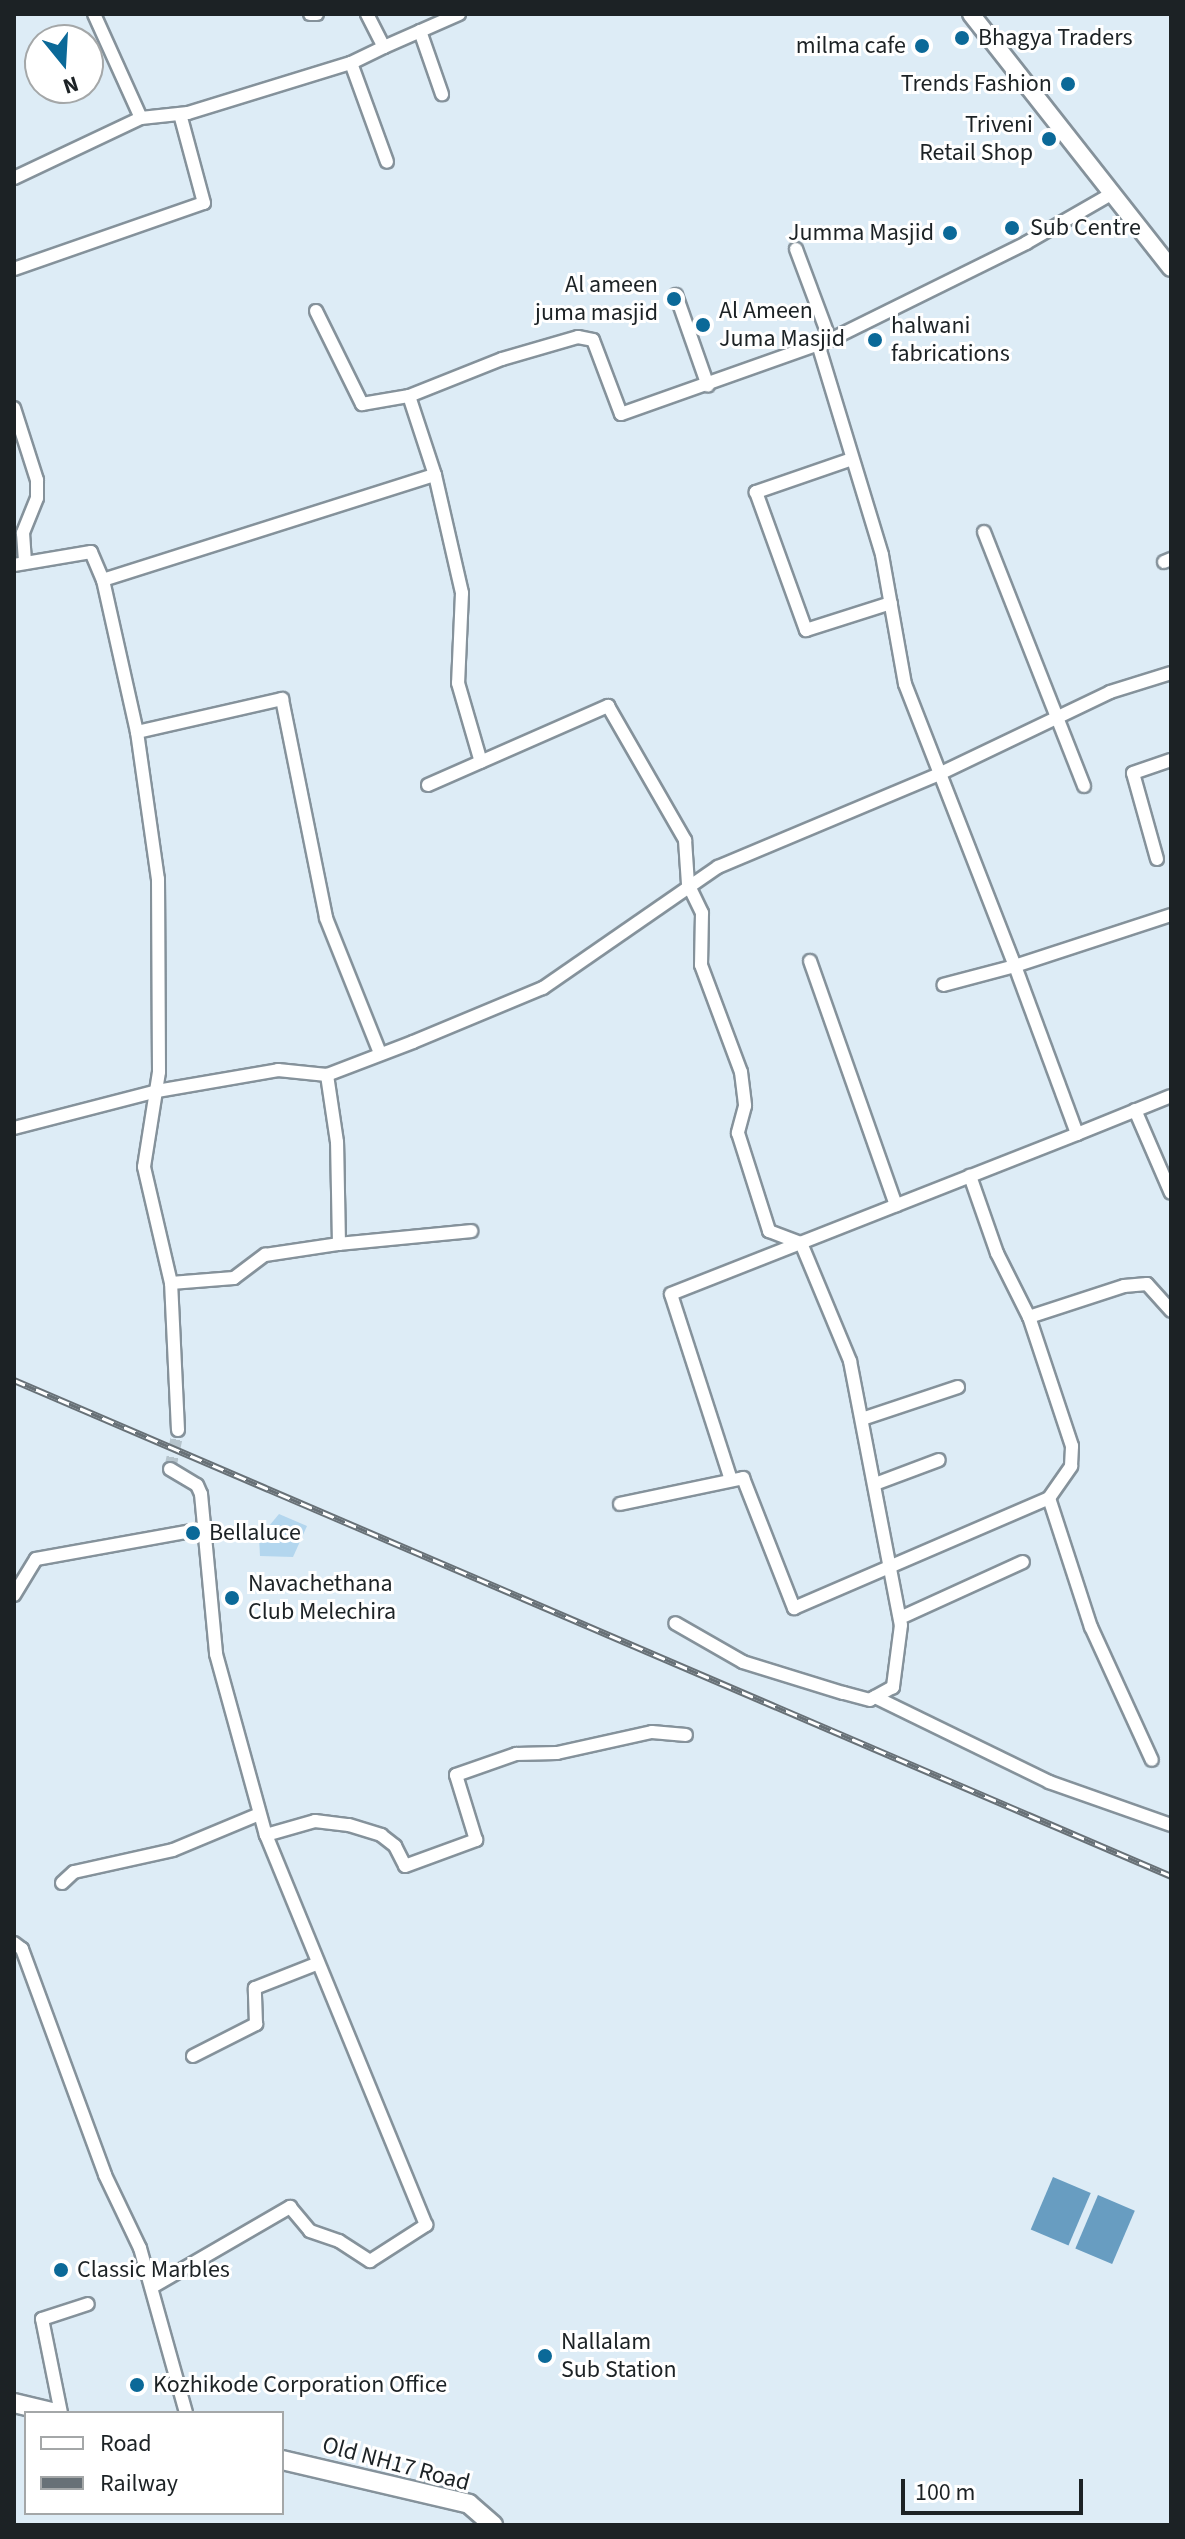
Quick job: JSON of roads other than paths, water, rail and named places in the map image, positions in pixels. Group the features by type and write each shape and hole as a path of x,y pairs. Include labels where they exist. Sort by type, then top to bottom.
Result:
{"main road":[{"path":"971,14 1171,268"},
{"path":"14,2403 50,2411"},
{"name":"Old NH17 Road","path":"284,2460 469,2504 493,2525"}],"street":[{"path":"94,14 141,118"},
{"path":"310,14 317,14"},
{"path":"367,14 384,47"},
{"path":"14,178 141,118 180,114 351,63 459,14"},
{"path":"420,31 442,94"},
{"path":"351,63 387,162"},
{"path":"14,269 204,203 180,114"},
{"path":"316,311 362,404 409,396 502,359 578,337 593,340 621,414 708,386 824,342 1026,243 1113,193"},
{"path":"796,249 824,342 891,603 905,684 937,775 1015,966 1077,1134"},
{"path":"676,295 708,386"},
{"path":"409,396 435,475 462,593 458,683 481,762"},
{"path":"14,408 37,480 37,498 23,533 19,564 91,552 103,580 137,732 158,879 157,1091 144,1167 171,1283 178,1430"},
{"path":"852,459 756,492 806,630 891,603"},
{"path":"103,580 435,475"},
{"path":"984,532 1084,786"},
{"path":"14,1128 157,1091 278,1070 327,1075 543,988 688,884 937,775 1110,692 1171,673"},
{"path":"137,732 282,699 326,918 380,1053"},
{"path":"428,785 608,706 685,840 688,884 702,913 701,965 741,1072 745,1106 738,1133 769,1231 801,1243 850,1361 865,1418 900,1618 893,1687 870,1700 743,1662 675,1623"},
{"path":"1157,859 1133,773 1171,760"},
{"path":"943,985 1015,966 1171,915"},
{"path":"810,961 896,1205"},
{"path":"327,1075 337,1142 339,1244"},
{"path":"731,1480 671,1294 1171,1096"},
{"path":"1135,1110 1171,1193"},
{"path":"620,1504 743,1478 794,1608 1049,1498 1071,1466 1072,1446 1029,1317 997,1253 970,1176"},
{"path":"171,1283 234,1278 265,1255 471,1231"},
{"path":"1029,1317 1124,1286 1147,1284 1171,1311"},
{"path":"865,1418 958,1387"},
{"path":"875,1484 939,1460"},
{"path":"152,2287 290,2207 310,2231 339,2241 370,2261 426,2225 257,1815 213,1639 197,1485 170,1469"},
{"path":"1049,1498 1091,1627 1152,1760"},
{"path":"14,1595 36,1559 203,1529"},
{"path":"900,1618 1023,1562"},
{"path":"875,1697 1049,1782 1171,1825"},
{"path":"266,1835 315,1821 349,1825 381,1835 395,1846 405,1866 476,1840 456,1775 516,1754 557,1753 652,1732 686,1735"},
{"path":"62,1883 74,1872 173,1850 257,1815"},
{"path":"14,1943 22,1949 152,2287 185,2411"},
{"path":"193,2056 256,2024 255,1988 316,1964"},
{"path":"59,2411 42,2319 88,2304"}],"tunnel":[{"path":"170,1469 178,1430"}],"railway":[{"path":"14,1380 1171,1876"}],"place":[{"name":"Bhagya Traders","path":"962,38"},
{"name":"milma cafe","path":"922,46"},
{"name":"Trends Fashion","path":"1068,84"},
{"name":"Triveni Retail Shop","path":"1049,139"},
{"name":"Sub Centre","path":"1012,228"},
{"name":"Jumma Masjid","path":"950,233"},
{"name":"Al ameen juma masjid","path":"674,299"},
{"name":"Al Ameen Juma Masjid","path":"703,325"},
{"name":"halwani fabrications","path":"875,340"},
{"name":"Bellaluce","path":"193,1533"},
{"name":"Navachethana Club Melechira","path":"232,1598"},
{"name":"Classic Marbles","path":"61,2270"},
{"name":"Nallalam Sub Station","path":"545,2356"},
{"name":"Kozhikode Corporation Office","path":"137,2385"}]}
